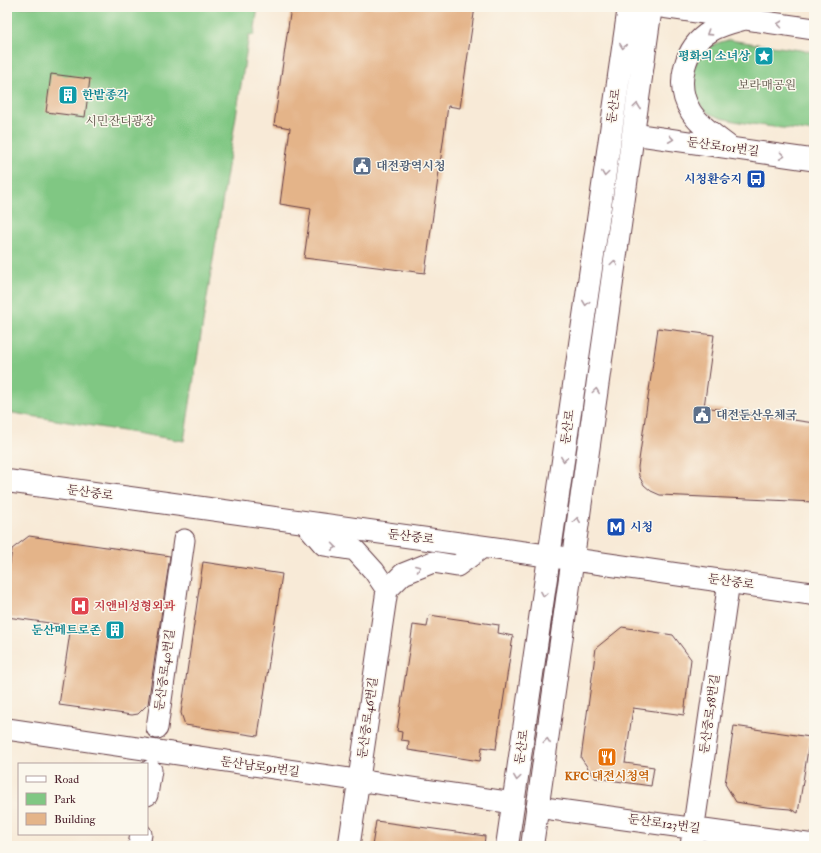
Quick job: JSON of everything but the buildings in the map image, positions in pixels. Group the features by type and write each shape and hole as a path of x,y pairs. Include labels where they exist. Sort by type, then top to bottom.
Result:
{"main road":[{"name":"둔산로","path":"507,846 629,7"},
{"name":"둔산로","path":"532,846 651,7"},
{"name":"둔산중로","path":"7,481 814,594"}],"street":[{"path":"662,7 814,29"},
{"path":"730,148 704,126 691,112 684,93 683,73 688,56 697,42 710,31 726,24 746,19"},
{"name":"둔산로101번길","path":"633,134 814,160"},
{"path":"305,523 324,545 355,550 374,571 386,590 403,574 433,562 457,566 483,547"},
{"name":"둔산중로40번길","path":"157,728 184,540"},
{"name":"둔산중로58번길","path":"692,837 729,581"},
{"name":"둔산중로46번길","path":"349,846 386,590"},
{"name":"둔산남로91번길","path":"7,729 514,804"},
{"path":"148,787 150,770"},
{"name":"둔산로123번길","path":"537,807 692,837 814,845"},
{"path":"140,846 141,835"}],"green space":[{"name":"시민잔디광장","path":"7,7 258,7 254,35 249,35 184,441 7,412"},
{"name":"보라매공원","path":"729,40 814,52 814,132 730,120 709,113 703,108 692,85 694,66 700,56 708,48 717,43"}],"place":[{"name":"평화의 소녀상","path":"764,56"},
{"name":"한밭종각","path":"68,95"},
{"name":"대전광역시청","path":"362,166"},
{"name":"시청환승지","path":"756,179"},
{"name":"대전둔산우체국","path":"702,415"},
{"name":"시청","path":"616,527"},
{"name":"지앤비성형외과","path":"80,606"},
{"name":"둔산메트로존","path":"115,630"},
{"name":"KFC 대전시청역","path":"607,757"}]}
